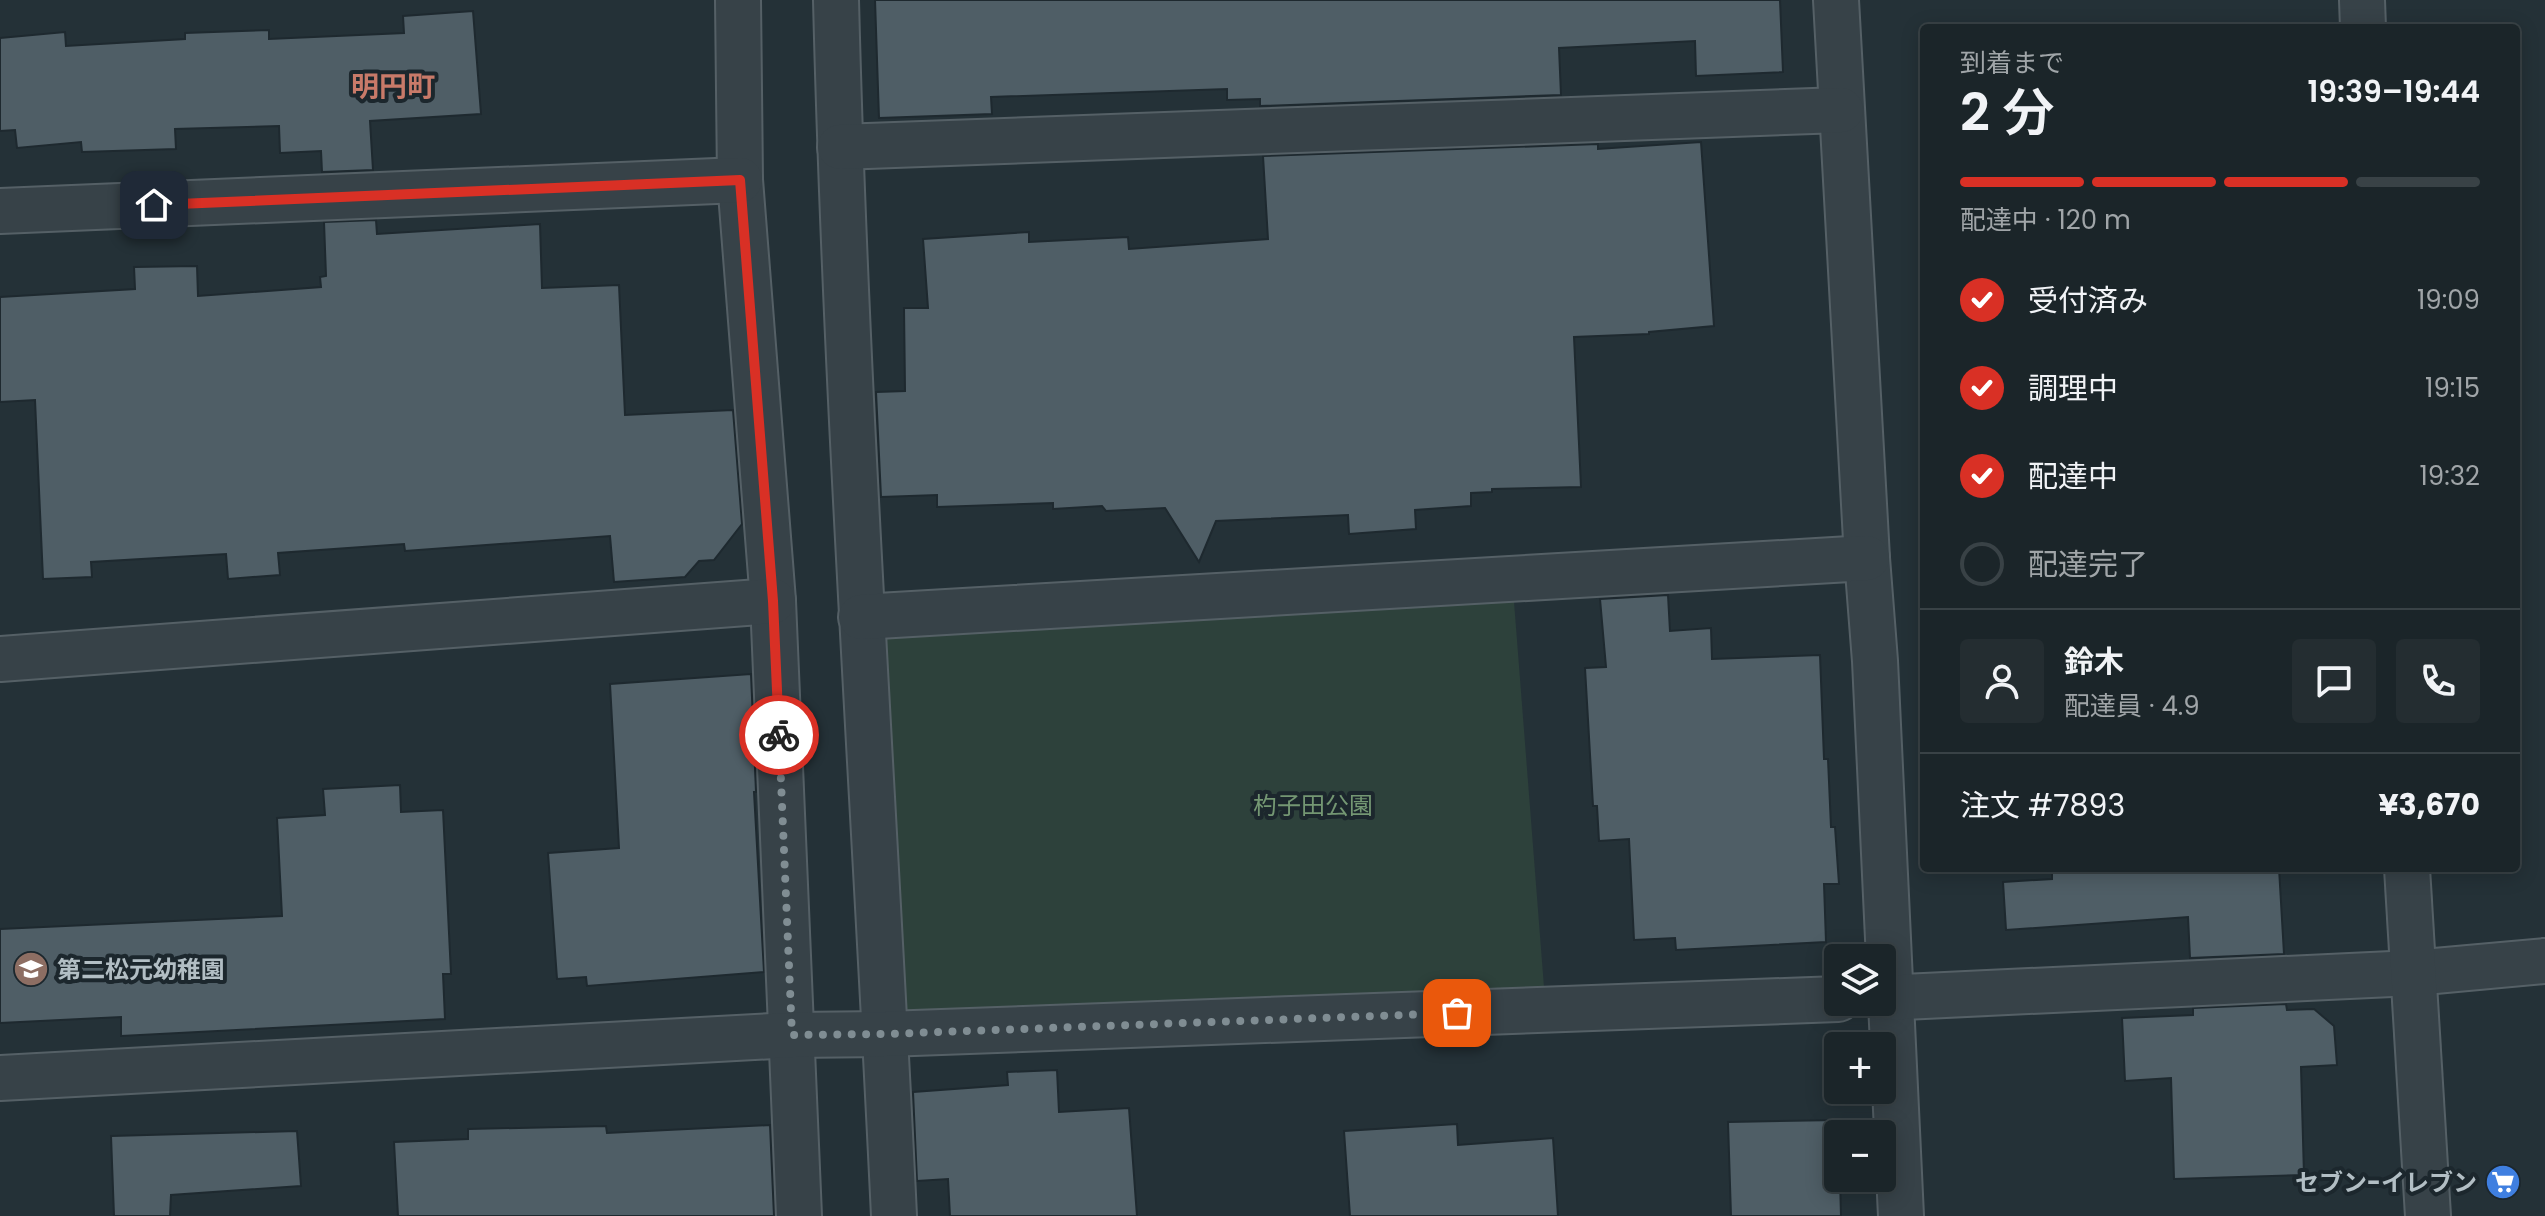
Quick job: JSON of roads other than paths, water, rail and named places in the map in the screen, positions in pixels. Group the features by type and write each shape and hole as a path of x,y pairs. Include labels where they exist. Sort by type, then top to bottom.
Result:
{"street":[{"path":"738,0 740,180 773,601 799,1216"},
{"path":"836,0 861,617 894,1216"},
{"path":"1836,0 1875,661 1885,944"},
{"path":"2362,0 2363,24"},
{"path":"840,147 1841,110"},
{"path":"0,211 740,180"},
{"path":"861,617 1867,558"},
{"path":"0,659 773,601"},
{"path":"2407,872 2428,1216"},
{"path":"1896,998 2413,973 2545,961"},
{"path":"0,1078 792,1035 1824,1000"},
{"path":"1888,1016 1901,1216"}],"place":[{"name":"第二松元幼稚園","path":"31,969"},
{"name":"セブン-イレブン","path":"2503,1182"}],"district":[{"name":"明円町","path":"393,86"}],"park label":[{"name":"杓子田公園","path":"1313,805"}]}
